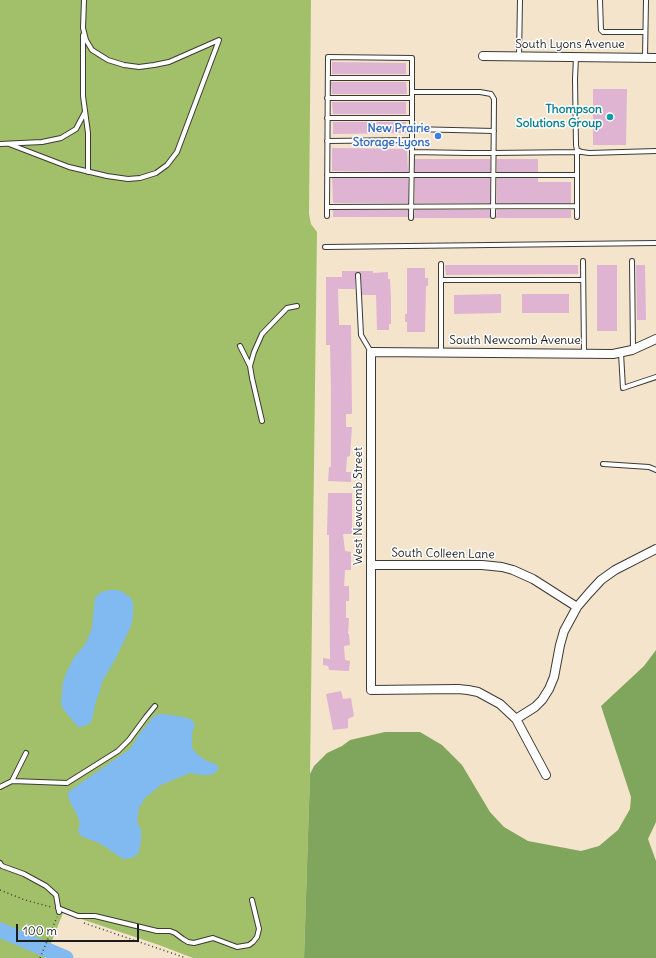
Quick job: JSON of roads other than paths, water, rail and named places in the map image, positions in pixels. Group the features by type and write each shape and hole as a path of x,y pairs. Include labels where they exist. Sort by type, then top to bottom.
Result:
{"street":[{"name":"South Lyons Avenue","path":"483,56 656,58"},
{"name":"South Newcomb Avenue","path":"371,352 620,353 633,350 656,339"},
{"name":"West Newcomb Street","path":"371,352 372,690 468,690 478,692 500,704 516,719"},
{"path":"546,775 516,719 535,707 542,700 549,689 554,677 564,632 577,606 601,580 615,570 656,549"},
{"name":"South Colleen Lane","path":"371,565 482,565 502,567 533,579 577,606"}],"lane":[{"path":"84,0 83,96 88,133 88,172"},
{"path":"519,56 520,0"},
{"path":"600,0 601,30 603,32 646,32"},
{"path":"646,0 646,57"},
{"path":"9,144 69,167 128,179 140,178 156,173 167,166 176,152 219,40 169,62 139,67 124,65 108,60 92,50 86,40 83,28"},
{"path":"327,216 328,57 412,58 411,218"},
{"path":"576,57 576,145 577,150 582,152"},
{"path":"328,78 412,78"},
{"path":"412,92 480,92 491,94 494,99 493,216"},
{"path":"327,98 412,98"},
{"path":"0,144 42,142 60,138 76,129 85,111"},
{"path":"327,118 412,118"},
{"path":"411,129 494,131"},
{"path":"327,141 412,140"},
{"path":"412,152 493,153 656,151"},
{"path":"577,152 577,217"},
{"path":"327,175 577,175"},
{"path":"327,207 577,206"},
{"path":"325,247 656,243"},
{"path":"583,261 584,353"},
{"path":"632,261 633,350"},
{"path":"441,264 441,352"},
{"path":"358,275 361,335 371,352"},
{"path":"441,280 584,280"},
{"path":"250,366 262,334 287,308 297,306"},
{"path":"240,346 250,366 262,421"},
{"path":"620,353 623,388 656,377"},
{"path":"603,464 649,467 656,470"},
{"path":"0,787 12,782 67,783 118,751 130,740 155,706"},
{"path":"12,782 26,753"},
{"path":"1,865 24,874 46,886 56,895 58,910 78,916 95,916 157,931 170,931 188,942 194,943 212,938 237,947 253,942 257,937 259,929 252,900"}],"water":[{"path":"119,590 130,597 133,602 131,626 116,658 102,682 92,720 88,725 81,727 77,726 63,709 61,703 63,682 74,658 86,643 92,628 95,597 102,592"},
{"path":"164,714 189,718 195,724 192,734 192,748 198,755 207,761 218,765 218,770 210,775 190,773 161,785 145,798 139,808 137,822 141,829 141,842 138,854 132,858 123,859 101,844 81,836 78,831 80,823 69,800 68,792 130,749 140,733 155,715"}],"waterway":[{"path":"0,930 66,958"}],"place":[{"name":"Thompson Solutions Group","path":"610,117"},
{"name":"New Prairie Storage Lyons","path":"438,136"}]}
